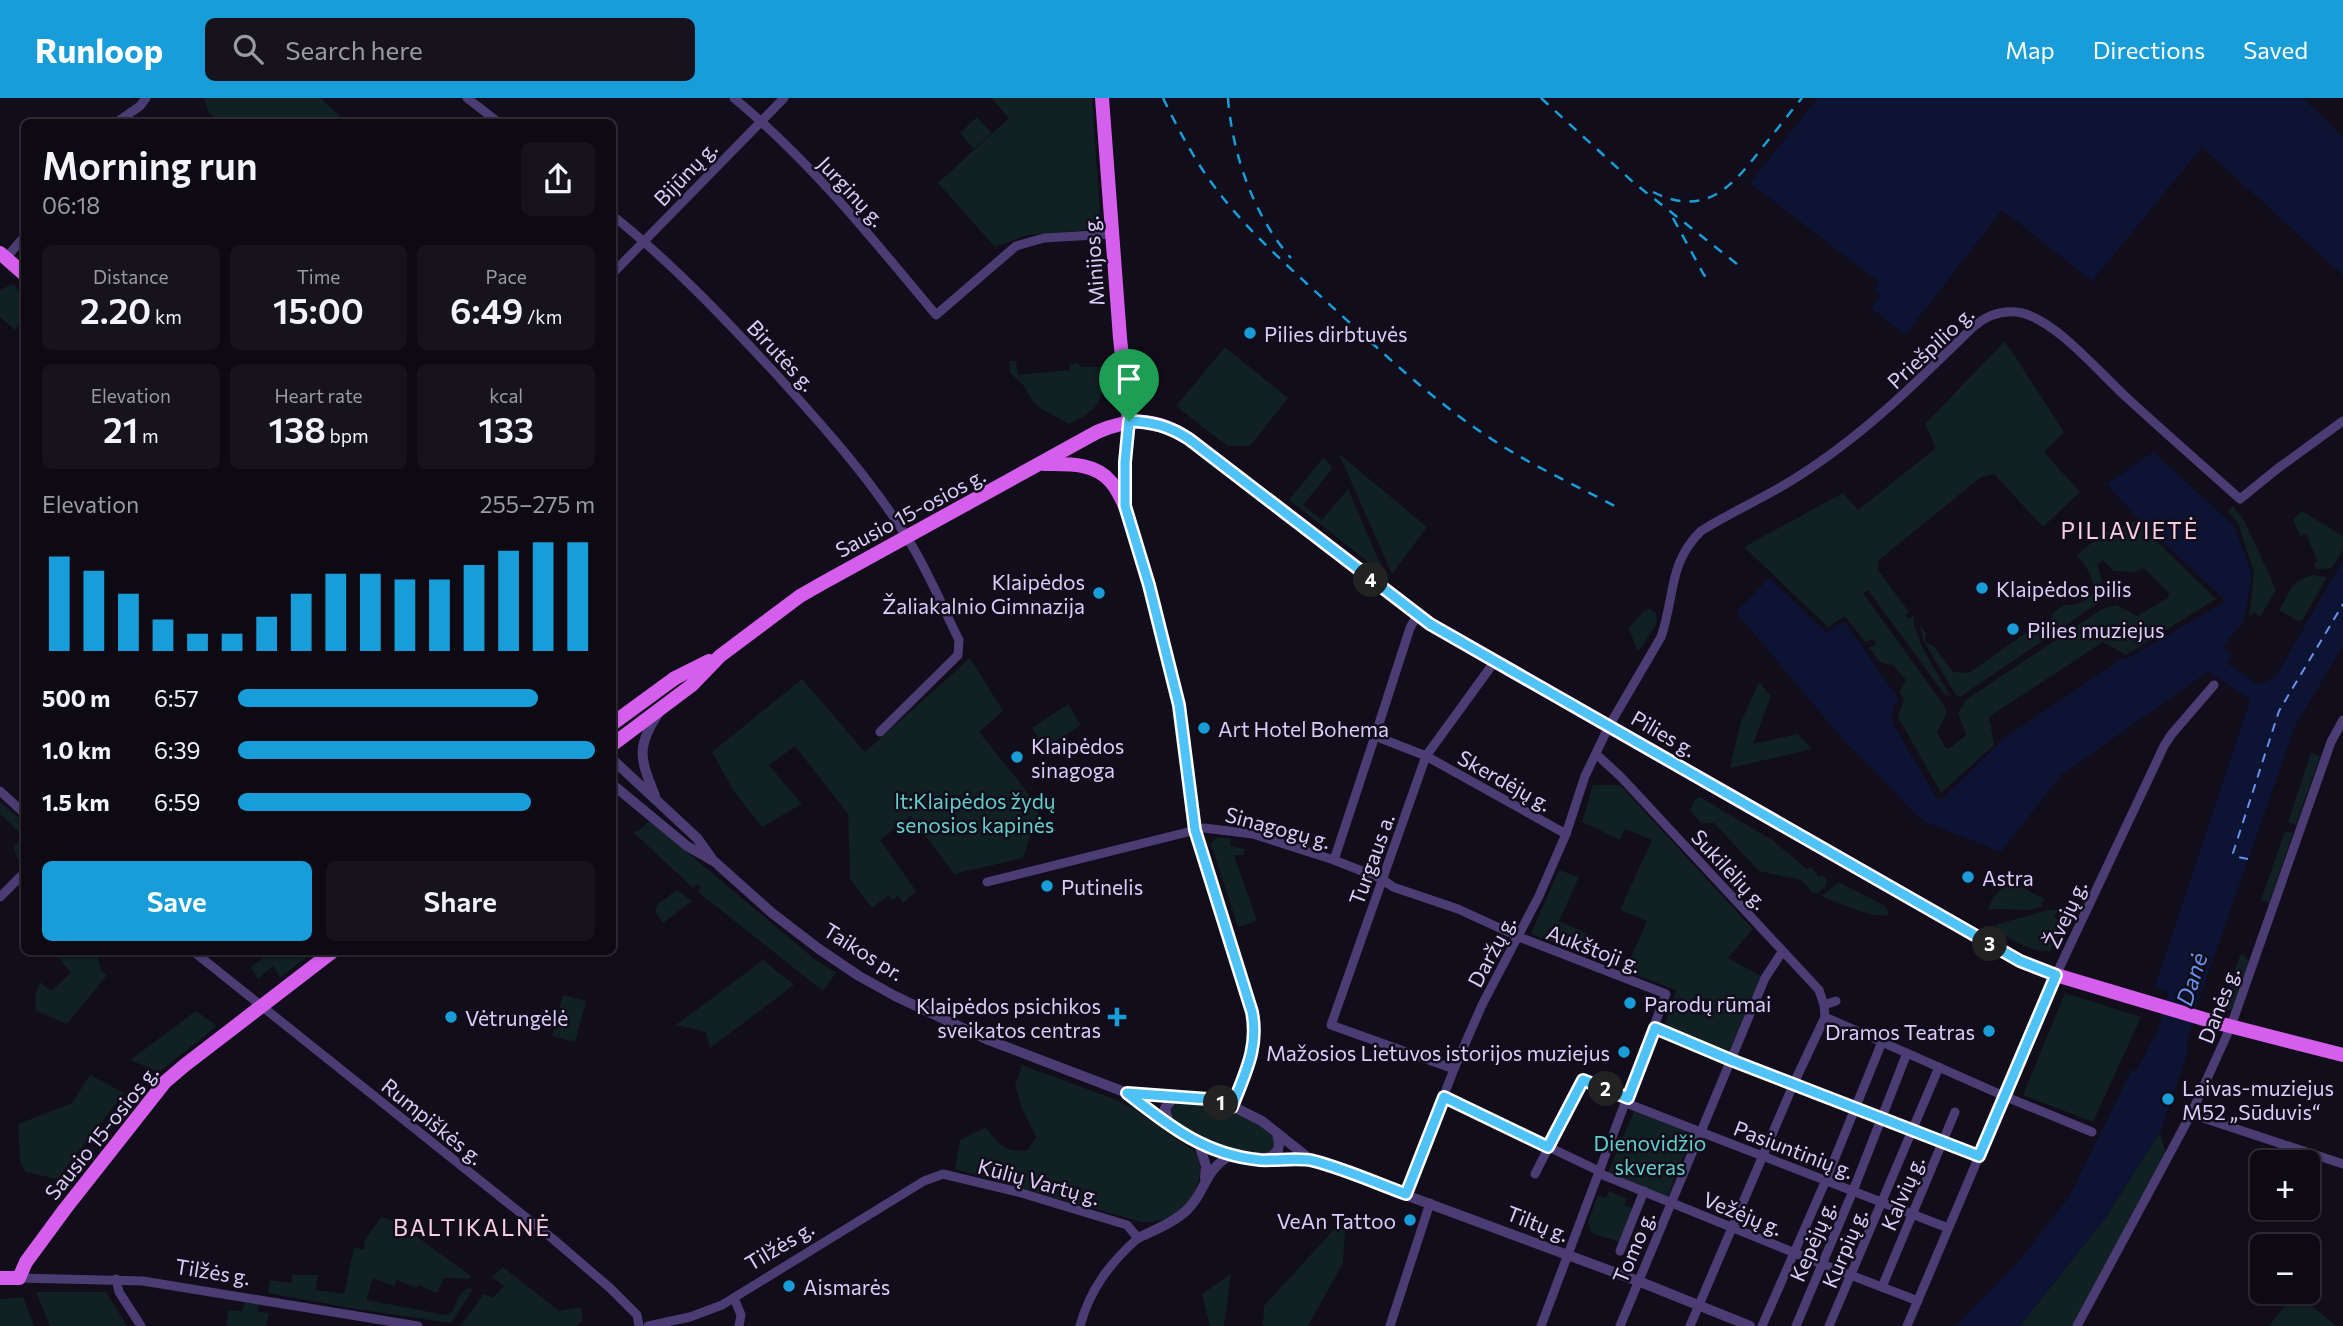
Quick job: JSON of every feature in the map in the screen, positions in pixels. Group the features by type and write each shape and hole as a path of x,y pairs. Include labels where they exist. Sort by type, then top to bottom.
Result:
{"main road":[{"name":"Minijos g.","path":"1102,98 1129,421"},
{"path":"2,259 21,272"},
{"name":"Sausio 15-osios g.","path":"616,742 692,685 720,656 800,596 1097,432 1129,421"},
{"name":"Pilies g.","path":"1129,421 1161,424 1189,439 1417,615 2020,961 2056,975 2214,1022 2343,1055"},
{"path":"1042,464 1081,465 1102,473 1112,482 1125,506"},
{"name":"Sausio 15-osios g.","path":"616,721 675,678 720,656"},
{"name":"Sausio 15-osios g.","path":"19,1278 26,1262 57,1219 165,1082 328,955"},
{"name":"Tilžės g.","path":"0,1278 19,1278"}],"street":[{"path":"121,119 140,106 146,98"},
{"path":"467,98 494,119"},
{"name":"Jurginų g.","path":"734,98 761,121 846,206 936,315 1016,246 1044,238 1112,234"},
{"name":"Bijūnų g.","path":"616,270 784,98"},
{"name":"Birutės g.","path":"616,218 645,240 713,305 831,435 907,537 959,640 958,654 880,732"},
{"path":"2,259 21,240"},
{"name":"Priešpilio g.","path":"1609,726 1661,637 1667,621 1679,561 1691,541 1713,524 1793,480 1866,428 1895,404 1973,327 1989,316 2007,311 2021,313 2047,325 2241,499 2343,421"},
{"path":"1129,421 1125,506 1149,585 1179,705 1195,830 1255,1028 1255,1044 1232,1107"},
{"name":"Turgaus a.","path":"1334,860 1410,628 1417,615"},
{"name":"Turgaus a.","path":"1454,1069 1331,1025 1426,755 1495,662"},
{"name":"Žvejų g.","path":"1907,1326 2056,975 2164,746 2214,685"},
{"path":"656,799 641,760 641,750 647,732 664,706"},
{"name":"Danės g.","path":"2077,1326 2191,1114 2231,1026 2331,741 2343,720"},
{"name":"Daržų g.","path":"1406,1194 1454,1069 1482,1005 1519,937 1566,834 1585,776 1609,726"},
{"path":"1375,736 1426,755"},
{"name":"Sukilėlių g.","path":"1596,754 1621,777 1819,990 1824,1004"},
{"name":"Skerdėjų g.","path":"1426,755 1566,834"},
{"name":"Taikos pr.","path":"616,764 697,838 715,862 772,913 859,976 943,1021 986,1040 1127,1093 1208,1099 1232,1107"},
{"name":"Taikos pr.","path":"616,787 687,846 715,862"},
{"path":"0,791 21,810"},
{"name":"Sinagogų g.","path":"987,882 1213,827 1253,834 1334,860 1382,879 1393,887"},
{"path":"0,897 21,876"},
{"name":"Aukštoji g.","path":"1393,887 1458,909 1519,937 1666,993 1655,1028"},
{"name":"Tomo g.","path":"1620,1326 1765,978 1782,952"},
{"name":"Rumpiškės g.","path":"198,955 563,1248 637,1315 639,1326"},
{"path":"1690,1326 1825,1017 1824,1004 1836,1001"},
{"path":"1825,1017 2092,1132"},
{"path":"1541,1326 1655,1028 1979,1156"},
{"path":"1762,1326 1826,1180 1882,1042"},
{"name":"Kepėjų g.","path":"1796,1326 1907,1053"},
{"name":"Kurpių g.","path":"1829,1326 1939,1067"},
{"name":"Pasiuntinių g.","path":"1548,1147 1583,1080 1701,1132 1948,1228"},
{"name":"Taikos pr.","path":"1127,1093 1199,1144"},
{"path":"1169,1125 1165,1108 1179,1097"},
{"name":"Vežėjų g.","path":"1444,1097 1600,1171 1603,1175 1919,1301"},
{"name":"Tiltų g.","path":"1232,1107 1249,1113 1311,1160 1750,1326"},
{"name":"Kalvių g.","path":"1882,1287 1955,1112"},
{"path":"2191,1114 2343,1164"},
{"path":"1261,1160 1272,1156 1278,1150 1277,1133"},
{"path":"1199,1144 1206,1166 1204,1184"},
{"name":"Tiltų g.","path":"1199,1144 1231,1155 1261,1160 1311,1160"},
{"path":"1535,1174 1548,1147"},
{"path":"1080,1326 1099,1281 1124,1251 1138,1238 1186,1212 1213,1168 1231,1155"},
{"name":"Kūlių Vartų g.","path":"925,1181 943,1174 1018,1192 1127,1225 1138,1238"},
{"name":"Tilžės g.","path":"648,1326 690,1318 734,1298 925,1181"},
{"path":"1620,1251 1644,1191"},
{"path":"1390,1326 1430,1203"},
{"name":"Tilžės g.","path":"19,1278 116,1279 202,1290 418,1326"},
{"path":"116,1279 120,1292 141,1326"},
{"path":"734,1298 741,1315 739,1326"}],"green space":[{"path":"204,98 320,98 344,119 216,119 209,113"},
{"path":"991,98 1092,98 1101,229 1027,235 995,247 938,183 1009,118"},
{"path":"977,117 992,133 974,149 960,133"},
{"path":"14,285 21,293 21,323 15,330 0,317 0,291"},
{"path":"2005,341 2064,432 2044,452 2080,492 2043,527 1994,474 1981,477 1879,560 1878,570 1909,612 1905,615 1908,619 1913,616 1915,618 1913,622 1922,647 1950,696 1945,695 1868,590 1863,593 1945,707 1946,714 1937,733 1946,748 1950,748 1966,735 1958,713 1967,699 2102,609 2117,605 2137,616 2168,598 2169,593 2144,568 2135,572 2114,571 2103,560 2097,564 2102,584 2097,604 1960,697 1956,695 1924,642 1920,625 1926,633 1925,642 1934,646 1953,672 1969,673 2044,620 2046,622 2062,607 2075,605 2091,595 2093,582 2077,555 2101,535 2136,521 2216,599 2126,655 2103,642 1989,717 1994,745 1941,793 1898,717 1904,699 1899,692 1906,680 1893,665 1881,663 1869,648 1876,644 1874,639 1865,642 1845,616 1828,627 1744,547 1843,493 1858,510 1936,448 1925,424"},
{"path":"1225,347 1288,398 1250,446 1227,446 1176,406"},
{"path":"1009,361 1016,361 1018,375 1070,370 1070,364 1077,363 1082,367 1105,367 1101,397 1094,408 1069,424 1040,408 1033,401 1023,385 1010,373"},
{"path":"1339,454 1427,527 1392,574"},
{"path":"1323,458 1332,469 1303,505 1322,520 1348,489 1385,575 1289,500"},
{"path":"2233,506 2245,522 2276,590 2260,617 2254,612 2249,618 2254,572 2238,523 2228,511"},
{"path":"2302,511 2343,536 2343,550 2332,568 2316,569 2313,564 2318,562 2306,534 2300,536 2293,519"},
{"path":"2312,575 2327,577 2303,619 2298,621 2279,610 2291,588 2298,581"},
{"path":"1650,609 1656,613 1657,623 1637,650 1629,628 1644,611"},
{"name":"lt:Klaipėdos žydų senosios kapinės","path":"970,658 1003,711 979,732 1039,809 1023,858 954,874 911,816 880,840 916,891 903,903 898,896 892,900 889,895 872,908 850,879 848,814 795,746 769,765 802,804 762,827 733,790 712,752 802,679 865,752"},
{"path":"1759,682 1771,696 1753,744 1798,734 1812,749 1730,768 1740,724"},
{"path":"1068,704 1081,725 1045,748 1032,728"},
{"path":"2311,753 2320,756 2296,825 2288,822"},
{"path":"1593,785 1620,785 1753,929 1728,958 1761,976 1728,1054 1681,1035 1665,1024 1676,990 1625,971 1647,921 1620,910 1652,840 1625,829 1620,840 1582,822"},
{"path":"1700,797 1772,840 1807,869 1811,867 1819,877 1822,875 1827,880 1825,887 1817,894 1801,880 1759,871 1714,823 1701,823 1690,810 1695,799"},
{"path":"0,802 21,820 21,834 0,814"},
{"path":"650,821 812,957 836,973 823,991 698,892 701,887 697,884 693,888 633,832"},
{"path":"2285,831 2293,833 2269,903 2261,900"},
{"path":"21,838 21,859 17,858 14,847"},
{"path":"1216,838 1231,838 1230,846 1245,849 1244,855 1234,855 1257,921 1238,927 1211,844"},
{"path":"1559,870 1579,877 1559,921 1594,937 1588,955 1531,934"},
{"path":"2009,880 2046,900 2041,902 2043,906 2032,910 1988,909 1993,898"},
{"path":"1839,882 1885,906 1889,912 1887,915 1873,915 1821,896"},
{"path":"677,890 692,901 663,923 655,911 658,904"},
{"path":"2048,910 2058,910 2054,917 2065,923 2050,951 2028,947 1993,929 1998,924"},
{"path":"2243,954 2249,961 2232,1010 2226,1010 2222,1005"},
{"path":"56,955 97,955 101,970 107,975 67,1024 36,1011 35,996 40,982 51,991 71,973"},
{"path":"262,955 309,955 280,978 273,966 258,979 251,967 264,957"},
{"path":"763,960 794,985 710,1048 706,1032 676,1025"},
{"path":"2065,993 2141,1017 2093,1122 2023,1095"},
{"path":"563,995 586,1001 575,1042 552,1036"},
{"path":"196,1011 217,1026 158,1073 130,1060"},
{"path":"1022,1065 1134,1109 1195,1152 1200,1173 1196,1189 1188,1203 1169,1218 1141,1222 955,1169 960,1140 986,1127 995,1139 1008,1149 1028,1150 1036,1137 1021,1106 1015,1085"},
{"path":"90,1075 124,1093 57,1179 26,1172 20,1162 18,1124 72,1103"},
{"path":"1179,1102 1233,1113 1260,1125 1275,1143 1271,1153 1232,1151 1193,1136 1173,1120 1171,1109"},
{"name":"Dienovidžio skveras","path":"1634,1111 1693,1133 1668,1197 1608,1172"},
{"path":"2160,1132 2167,1158 2077,1326 2020,1326 2106,1217"},
{"path":"1609,1191 1627,1199 1624,1205 1634,1209 1619,1242 1592,1233 1588,1222 1598,1195 1606,1198"},
{"path":"381,1217 397,1222 472,1277 444,1278 437,1293 397,1280 394,1286 373,1278 366,1300 446,1315 453,1311 458,1298 467,1288 473,1289 451,1323 268,1293 270,1280 291,1283 292,1275 318,1275 316,1290 344,1294 354,1248 364,1249 365,1240"},
{"path":"1339,1224 1345,1231 1343,1263 1308,1326 1263,1326 1264,1306"},
{"path":"503,1267 559,1311 581,1307 583,1321 576,1326 460,1326 484,1294 492,1298 504,1286 492,1277"},
{"path":"1231,1274 1224,1326 1210,1326 1202,1294"},
{"path":"36,1292 106,1292 127,1326 50,1326"},
{"path":"23,1297 34,1326 0,1326 0,1299"},
{"path":"245,1303 259,1304 258,1312 269,1313 266,1326 226,1326 228,1310 242,1311"},
{"path":"2286,1304 2310,1304 2336,1326 2269,1326"}],"water":[{"path":"1818,98 2303,98 2343,137 2343,275 2202,147 2092,281 2002,210 1905,335 1871,308 1881,295 1874,290 1879,282 1750,183"},
{"name":"Danė","path":"2153,452 2234,526 2252,574 2244,621 2223,647 2232,654 2227,663 2259,685 2276,676 2343,560 2343,646 2295,726 2199,1000 2186,1045 2188,1052 2160,1132 2106,1217 2020,1326 1956,1326 2019,1261 2069,1197 2132,1069 2136,1072 2158,1030 2168,992 2155,987 2250,700 2209,671 2061,775 2001,852 1923,821 1841,737 1736,612 1769,578 1827,633 1844,621 1898,698 1891,714 1894,726 1940,800 2003,739 2123,658 2126,659 2223,603 2223,598 2136,517 2107,484"}],"ferry route":[{"path":"2248,859 2233,853 2279,711 2343,604"}],"railway":[{"path":"1163,98 1196,160 1232,209 1286,264 1389,358 1473,427 1542,469 1622,510"},
{"path":"1228,98 1234,140 1247,183 1266,223 1291,258"},
{"path":"1541,98 1634,183 1737,264"},
{"path":"1653,192 1688,202 1716,194 1728,186 1750,163 1802,98"},
{"path":"1673,218 1704,275 1711,281"}],"place":[{"name":"Pilies dirbtuvės","path":"1250,333"},
{"name":"Klaipėdos pilis","path":"1982,588"},
{"name":"Klaipėdos Žaliakalnio Gimnazija","path":"1099,593"},
{"name":"Pilies muziejus","path":"2013,629"},
{"name":"Art Hotel Bohema","path":"1204,728"},
{"name":"Klaipėdos sinagoga","path":"1017,757"},
{"name":"Astra","path":"1968,877"},
{"name":"Putinelis","path":"1047,886"},
{"name":"Parodų rūmai","path":"1630,1003"},
{"name":"Vėtrungėlė","path":"451,1017"},
{"name":"Klaipėdos psichikos sveikatos centras","path":"1117,1017"},
{"name":"Dramos Teatras","path":"1989,1031"},
{"name":"Mažosios Lietuvos istorijos muziejus","path":"1624,1052"},
{"name":"Laivas-muziejus M52 „Sūduvis“","path":"2168,1099"},
{"name":"VeAn Tattoo","path":"1410,1220"},
{"name":"Aismarės","path":"789,1286"}],"district":[{"name":"PILIAVIETĖ","path":"2130,530"},
{"name":"BALTIKALNĖ","path":"472,1227"}],"route":[{"path":"1129,421 1161,424 1189,439 1430,624 2020,961 2056,975 1979,1156 1655,1028 1628,1098 1583,1080 1548,1147 1444,1097 1406,1194 1311,1160 1261,1160 1215,1150 1199,1144 1169,1125 1127,1093 1208,1099 1232,1107 1255,1044 1252,1012 1195,830 1179,705 1149,585 1125,506 1129,421"}]}
